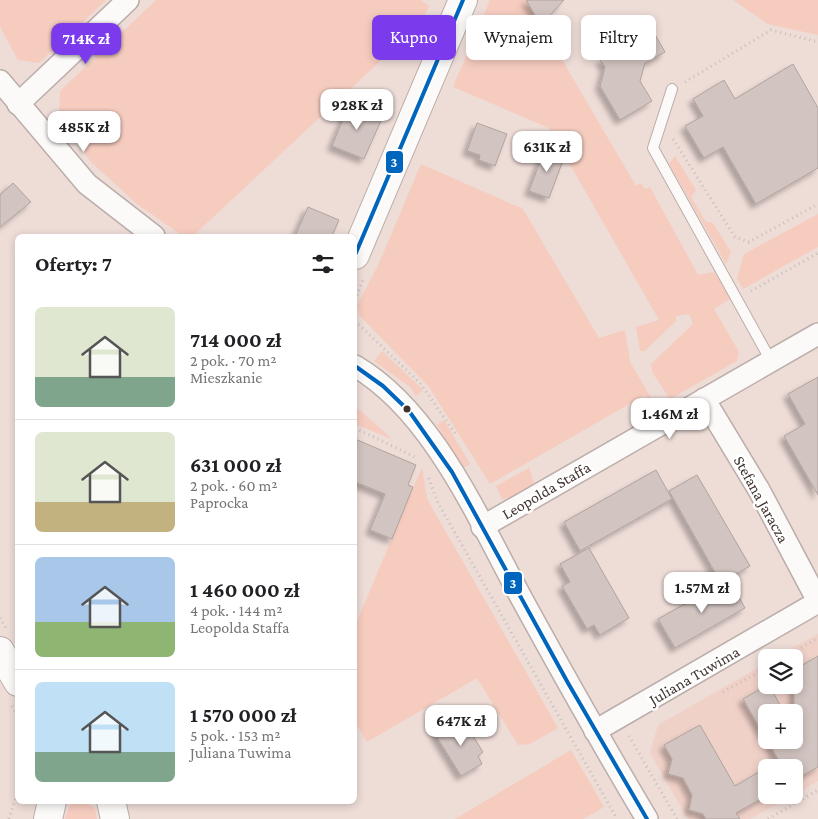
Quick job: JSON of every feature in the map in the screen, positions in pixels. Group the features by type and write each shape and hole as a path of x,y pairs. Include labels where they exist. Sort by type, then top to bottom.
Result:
{"street":[{"path":"18,104 128,0"},
{"path":"357,250 463,0"},
{"path":"0,81 87,184 151,234"},
{"name":"Leopolda Staffa","path":"482,527 818,334"},
{"path":"357,368 408,409 422,425 455,478 646,819"},
{"name":"Stefana Jaracza","path":"704,399 759,490 818,602"},
{"name":"Juliana Tuwima","path":"595,731 818,602"},
{"path":"0,651 15,677"},
{"path":"48,819 51,804"},
{"path":"112,804 115,819"}],"lane":[{"path":"672,89 653,148 771,361"}],"path":[{"path":"672,89 771,30 818,42"},
{"path":"661,121 735,237 749,242 818,204"},
{"path":"736,299 818,253"},
{"path":"357,323 378,342"},
{"path":"357,429 410,453 418,459"},
{"path":"427,474 437,501 617,819"},
{"path":"799,649 818,638"},
{"path":"723,692 758,672"},
{"path":"619,718 677,819"},
{"path":"768,819 818,790"},
{"path":"10,819 15,801"}],"shaded area":[{"path":"0,0 106,0 39,63 18,60 0,27"},
{"path":"156,0 421,0 429,6 425,15 372,15 372,60 381,60 195,234 180,234 137,204 91,162 59,115 60,91"},
{"path":"490,0 527,0 536,15 484,15"},
{"path":"733,0 818,0 818,35 768,24"},
{"path":"466,56 466,60 562,60 636,186 641,183 645,189 650,187 698,275 714,272 732,298 714,309 739,352 737,361 670,399 652,372 651,364 693,324 689,314 676,316 676,321 645,351 640,351 636,327 659,320 549,128 453,87"},
{"path":"675,156 696,190 691,197 706,222 713,223 731,252 726,264 669,164"},
{"path":"421,164 523,209 599,338 625,330 630,362 657,408 653,407 645,395 490,484 429,387 360,316 357,306 379,263"},
{"path":"818,214 818,247 743,289 737,279 744,254"},
{"path":"382,351 423,390 416,396 410,387 374,361"},
{"path":"357,408 392,439 357,425"},
{"path":"444,420 470,464 463,468 437,425"},
{"path":"422,467 427,499 558,728 530,744 518,745 477,678 367,742 357,725 357,621"},
{"path":"529,468 534,483 512,497 502,499 496,486"},
{"path":"818,634 818,781 803,790 803,759 758,759 758,804 777,804 750,819 688,819 650,753 658,725 758,668 758,694 803,694 803,649 791,649"},
{"path":"571,750 604,807 583,819 455,819"},
{"path":"88,804 95,808 97,819 65,819 70,805"}],"building":[{"path":"526,0 564,0 550,15 535,15"},
{"path":"656,36 665,52 656,57"},
{"path":"600,60 650,60 645,63 640,81 652,101 620,120 600,86 605,67"},
{"path":"793,64 818,108 818,168 756,204 723,147 704,158 685,126 703,116 693,99 724,80 735,99"},
{"path":"350,102 383,116 364,159 332,146"},
{"path":"477,123 507,134 495,166 479,160 480,155 467,151"},
{"path":"545,148 565,155 549,198 529,191"},
{"path":"13,183 31,202 0,227 0,195"},
{"path":"308,207 339,220 333,234 296,234"},
{"path":"818,377 818,495 784,436 805,424 788,394"},
{"path":"357,440 416,465 408,485 413,487 392,539 370,530 385,494 357,483"},
{"path":"656,470 672,499 580,551 564,522"},
{"path":"697,475 750,566 721,583 669,491"},
{"path":"589,548 629,618 600,635 594,625 587,629 562,586 570,582 560,564"},
{"path":"729,579 745,608 675,648 658,619"},
{"path":"818,656 818,767 803,775 803,759 778,759 772,749 803,749 803,704 794,704 794,694 803,694 803,665"},
{"path":"758,690 758,694 774,694 780,704 758,704 758,725 743,699"},
{"path":"462,718 483,752 478,756 482,764 461,776 435,734"},
{"path":"700,725 735,786 758,773 758,801 736,813 740,819 706,819 703,814 689,810 692,795 683,778 668,774 672,759 664,745"}],"transit line":[{"name":"3","path":"357,250 463,0"},
{"name":"3","path":"357,367 383,386 409,411 452,472 568,683 647,819"}]}
